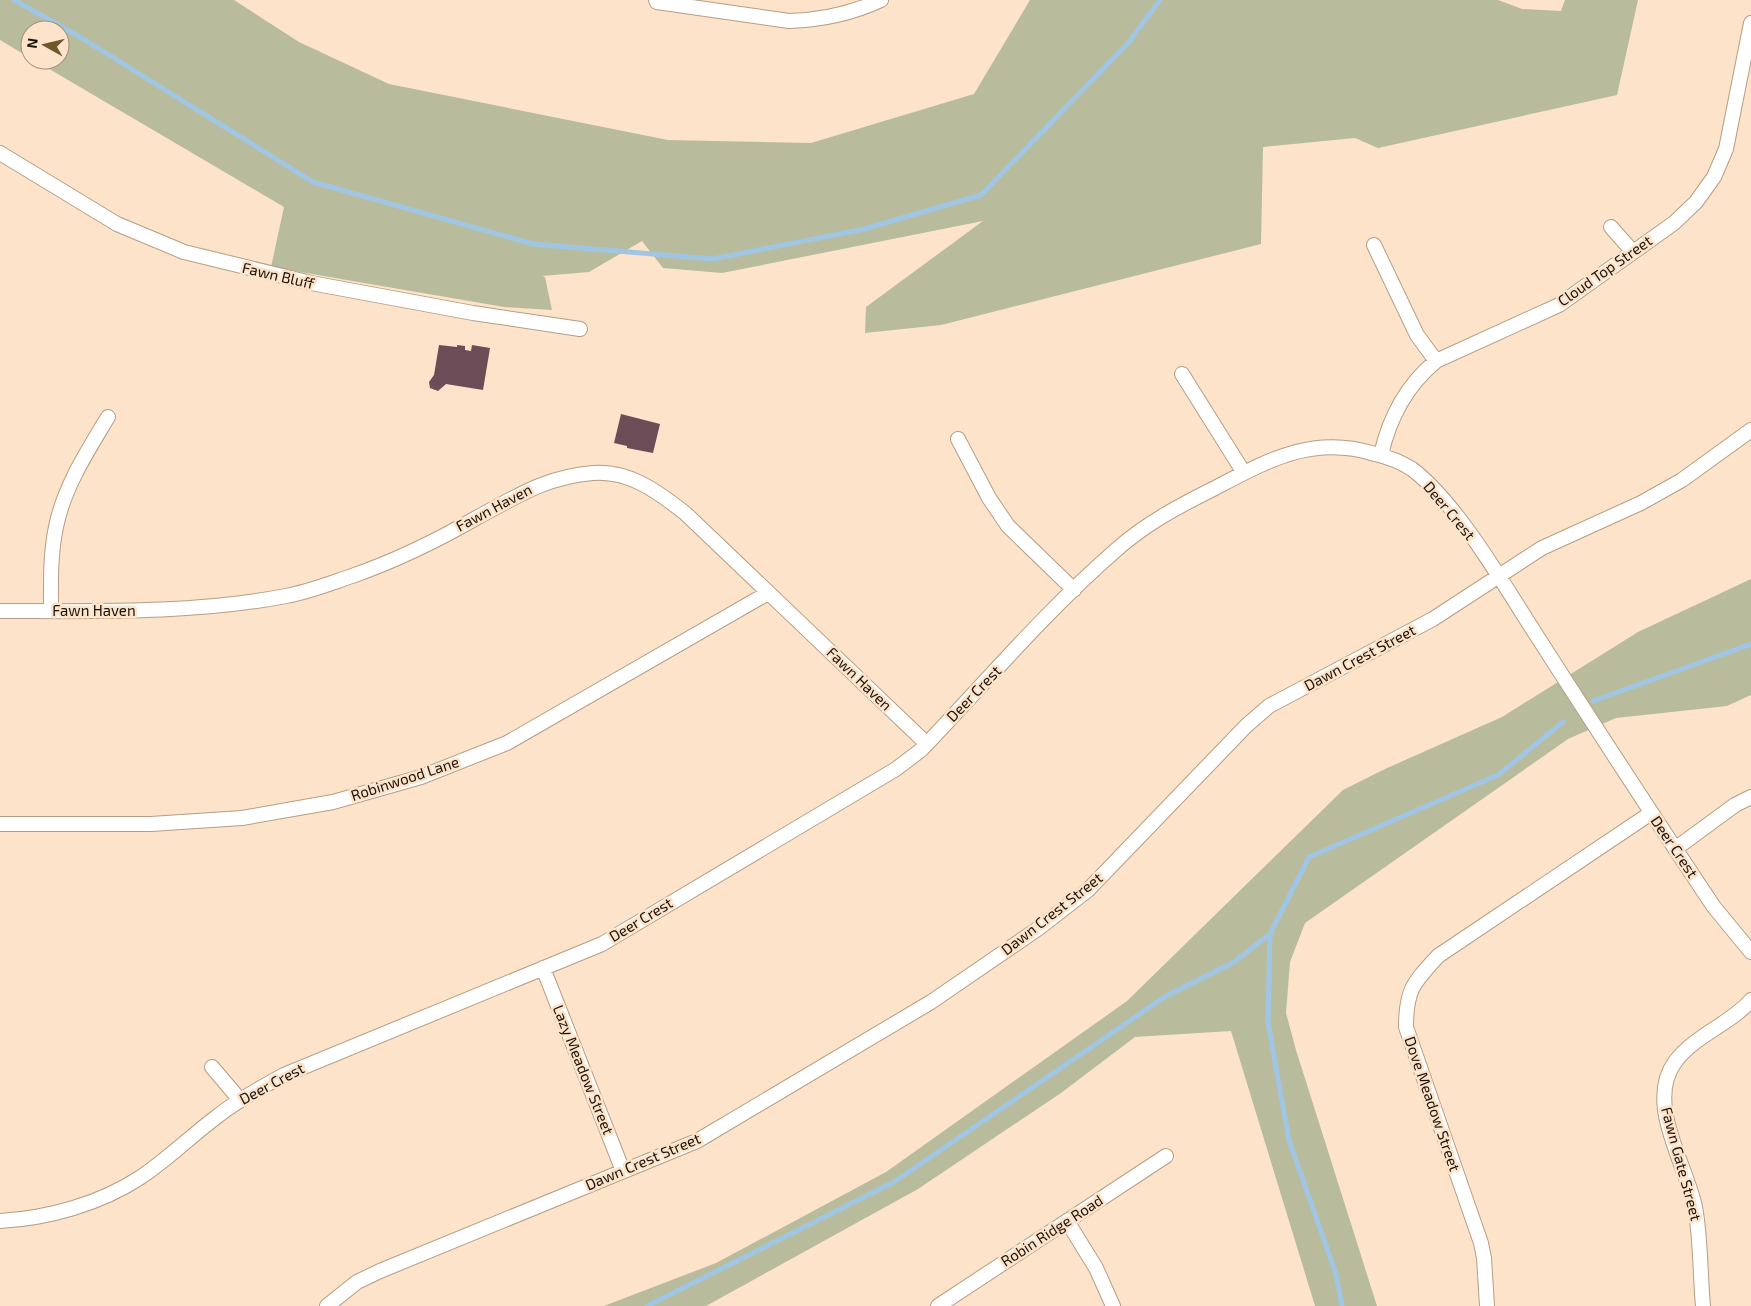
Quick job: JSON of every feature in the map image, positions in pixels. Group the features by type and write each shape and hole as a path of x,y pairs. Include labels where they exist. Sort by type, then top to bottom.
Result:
{"street":[{"path":"656,1 789,21 808,21 847,14 881,0"},
{"name":"Cloud Top Street","path":"1381,455 1396,412 1421,374 1436,361 1559,305 1691,208 1714,177 1726,149 1751,24"},
{"name":"Fawn Bluff","path":"0,153 117,224 184,252 312,284 473,313 580,329"},
{"path":"1611,227 1633,252"},
{"path":"1374,245 1417,334 1436,361"},
{"path":"1182,374 1244,472"},
{"path":"52,611 52,548 61,507 80,464 108,417"},
{"name":"Dawn Crest Street","path":"327,1306 357,1282 380,1271 696,1141 931,1002 1039,928 1088,890 1246,726 1269,706 1433,619 1542,548 1641,503 1682,480 1751,430"},
{"path":"958,438 989,498 1008,526 1074,590"},
{"name":"Deer Crest","path":"0,1221 52,1214 111,1193 139,1178 166,1160 219,1115 240,1100 284,1075 602,944 896,769 927,744 1074,590 1117,549 1142,530 1173,509 1244,472 1291,452 1306,448 1344,447 1381,455 1413,470 1437,493 1498,576 1675,849 1714,906 1751,952"},
{"name":"Fawn Haven","path":"0,611 148,611 207,607 288,596 352,576 417,550 534,486 572,476 595,473 638,481 661,494 685,513 927,744"},
{"name":"Robinwood Lane","path":"0,824 151,824 242,818 333,802 421,777 506,743 768,593"},
{"path":"1675,849 1735,806 1751,797"},
{"name":"Dove Meadow Street","path":"1487,1306 1484,1258 1481,1243 1406,1027 1406,1004 1414,982 1438,956 1651,813"},
{"name":"Lazy Meadow Street","path":"543,968 623,1171"},
{"name":"Fawn Gate Street","path":"1703,1306 1697,1220 1663,1107 1665,1084 1674,1063 1696,1041 1751,1000"},
{"path":"212,1067 240,1100"},
{"name":"Robin Ridge Road","path":"938,1306 1166,1156"},
{"path":"1067,1221 1096,1268 1113,1306"}],"green space":[{"path":"0,0 234,0 299,42 389,84 668,140 811,143 974,94 1030,0 1498,0 1522,9 1561,11 1565,0 1638,0 1617,95 1378,148 1355,138 1263,147 1261,244 941,325 865,333 866,307 983,221 722,273 663,268 642,241 589,272 542,276 545,277 552,310 504,307 271,267 284,207 51,70 70,70 70,20 20,20 20,52 0,40"},
{"path":"1751,579 1751,695 1727,706 1616,718 1568,739 1305,923 1290,962 1286,1013 1377,1306 1315,1306 1231,1031 1135,1037 1061,1093 918,1189 706,1306 604,1306 716,1263 886,1172 1127,1001 1343,790 1385,769 1502,717 1638,632"}],"building":[{"path":"439,345 465,346 465,350 471,351 472,345 490,348 483,390 446,384 438,391 430,388 429,382 434,375"},
{"path":"621,414 660,424 653,453 627,448 627,446 614,443"}],"waterway":[{"path":"14,0 80,37 313,182 533,244 713,259 864,229 981,195 1129,42 1160,0"},
{"path":"1593,701 1751,644"},
{"path":"1342,1306 1336,1274 1289,1140 1268,1023 1270,934 1309,857 1498,775 1563,722"},
{"path":"647,1306 894,1182 1166,996 1234,962 1270,934"}]}
